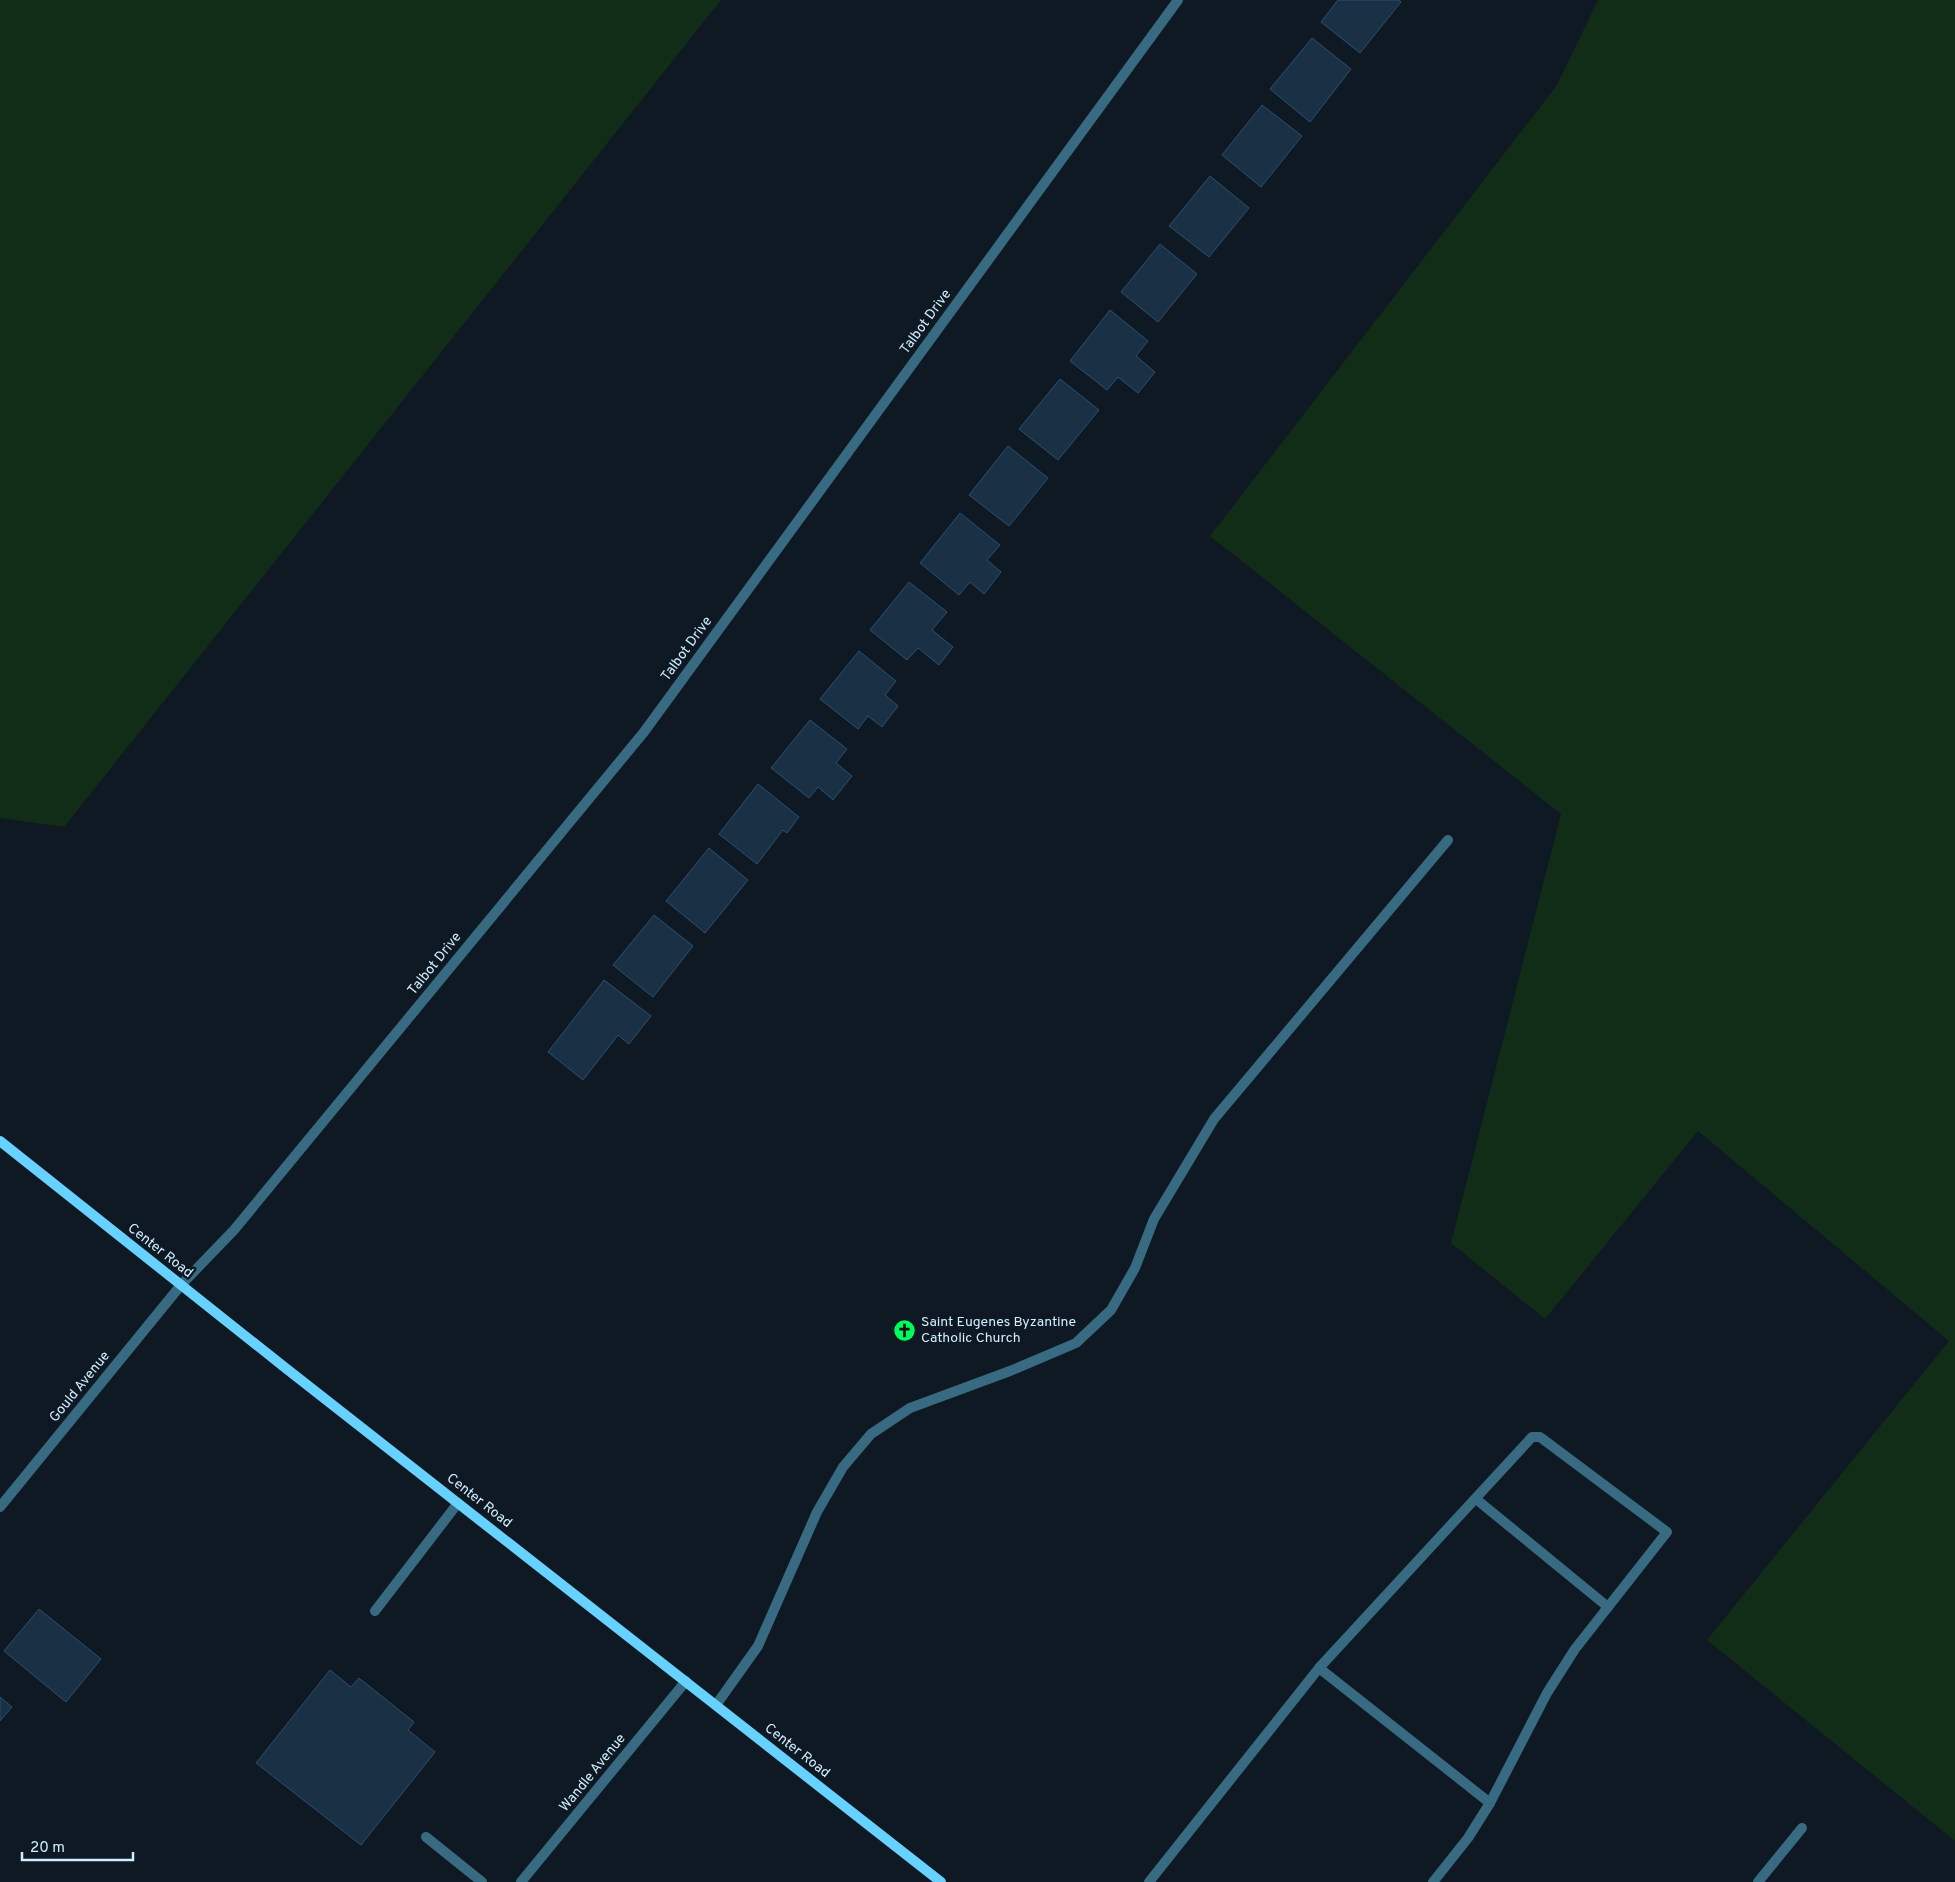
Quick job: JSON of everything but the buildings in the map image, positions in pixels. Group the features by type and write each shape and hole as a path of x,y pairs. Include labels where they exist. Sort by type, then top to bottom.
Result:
{"main road":[{"name":"Center Road","path":"0,1141 941,1882"}],"street":[{"name":"Talbot Drive","path":"181,1284 234,1230 644,732 1178,0"},
{"path":"716,1705 758,1646 816,1512 849,1460 871,1434 910,1408 1010,1371 1076,1343 1111,1310 1135,1268 1154,1218 1214,1119 1448,840"},
{"name":"Gould Avenue","path":"0,1507 181,1284"},
{"path":"1149,1882 1319,1668 1532,1437 1540,1436 1667,1532 1575,1649 1547,1693 1490,1803 1468,1838 1433,1882"},
{"path":"1476,1499 1608,1607"},
{"path":"375,1611 458,1503"},
{"path":"1319,1668 1490,1803"},
{"name":"Wandle Avenue","path":"521,1882 686,1681"},
{"path":"1758,1882 1802,1828"},
{"path":"426,1837 482,1882"}],"green space":[{"path":"0,0 721,0 64,827 0,818"},
{"path":"1598,0 1955,0 1955,1841 1707,1640 1949,1341 1698,1131 1545,1319 1451,1243 1561,814 1210,536 1557,85"}],"place":[{"name":"Saint Eugenes Byzantine Catholic Church","path":"905,1330"}]}
